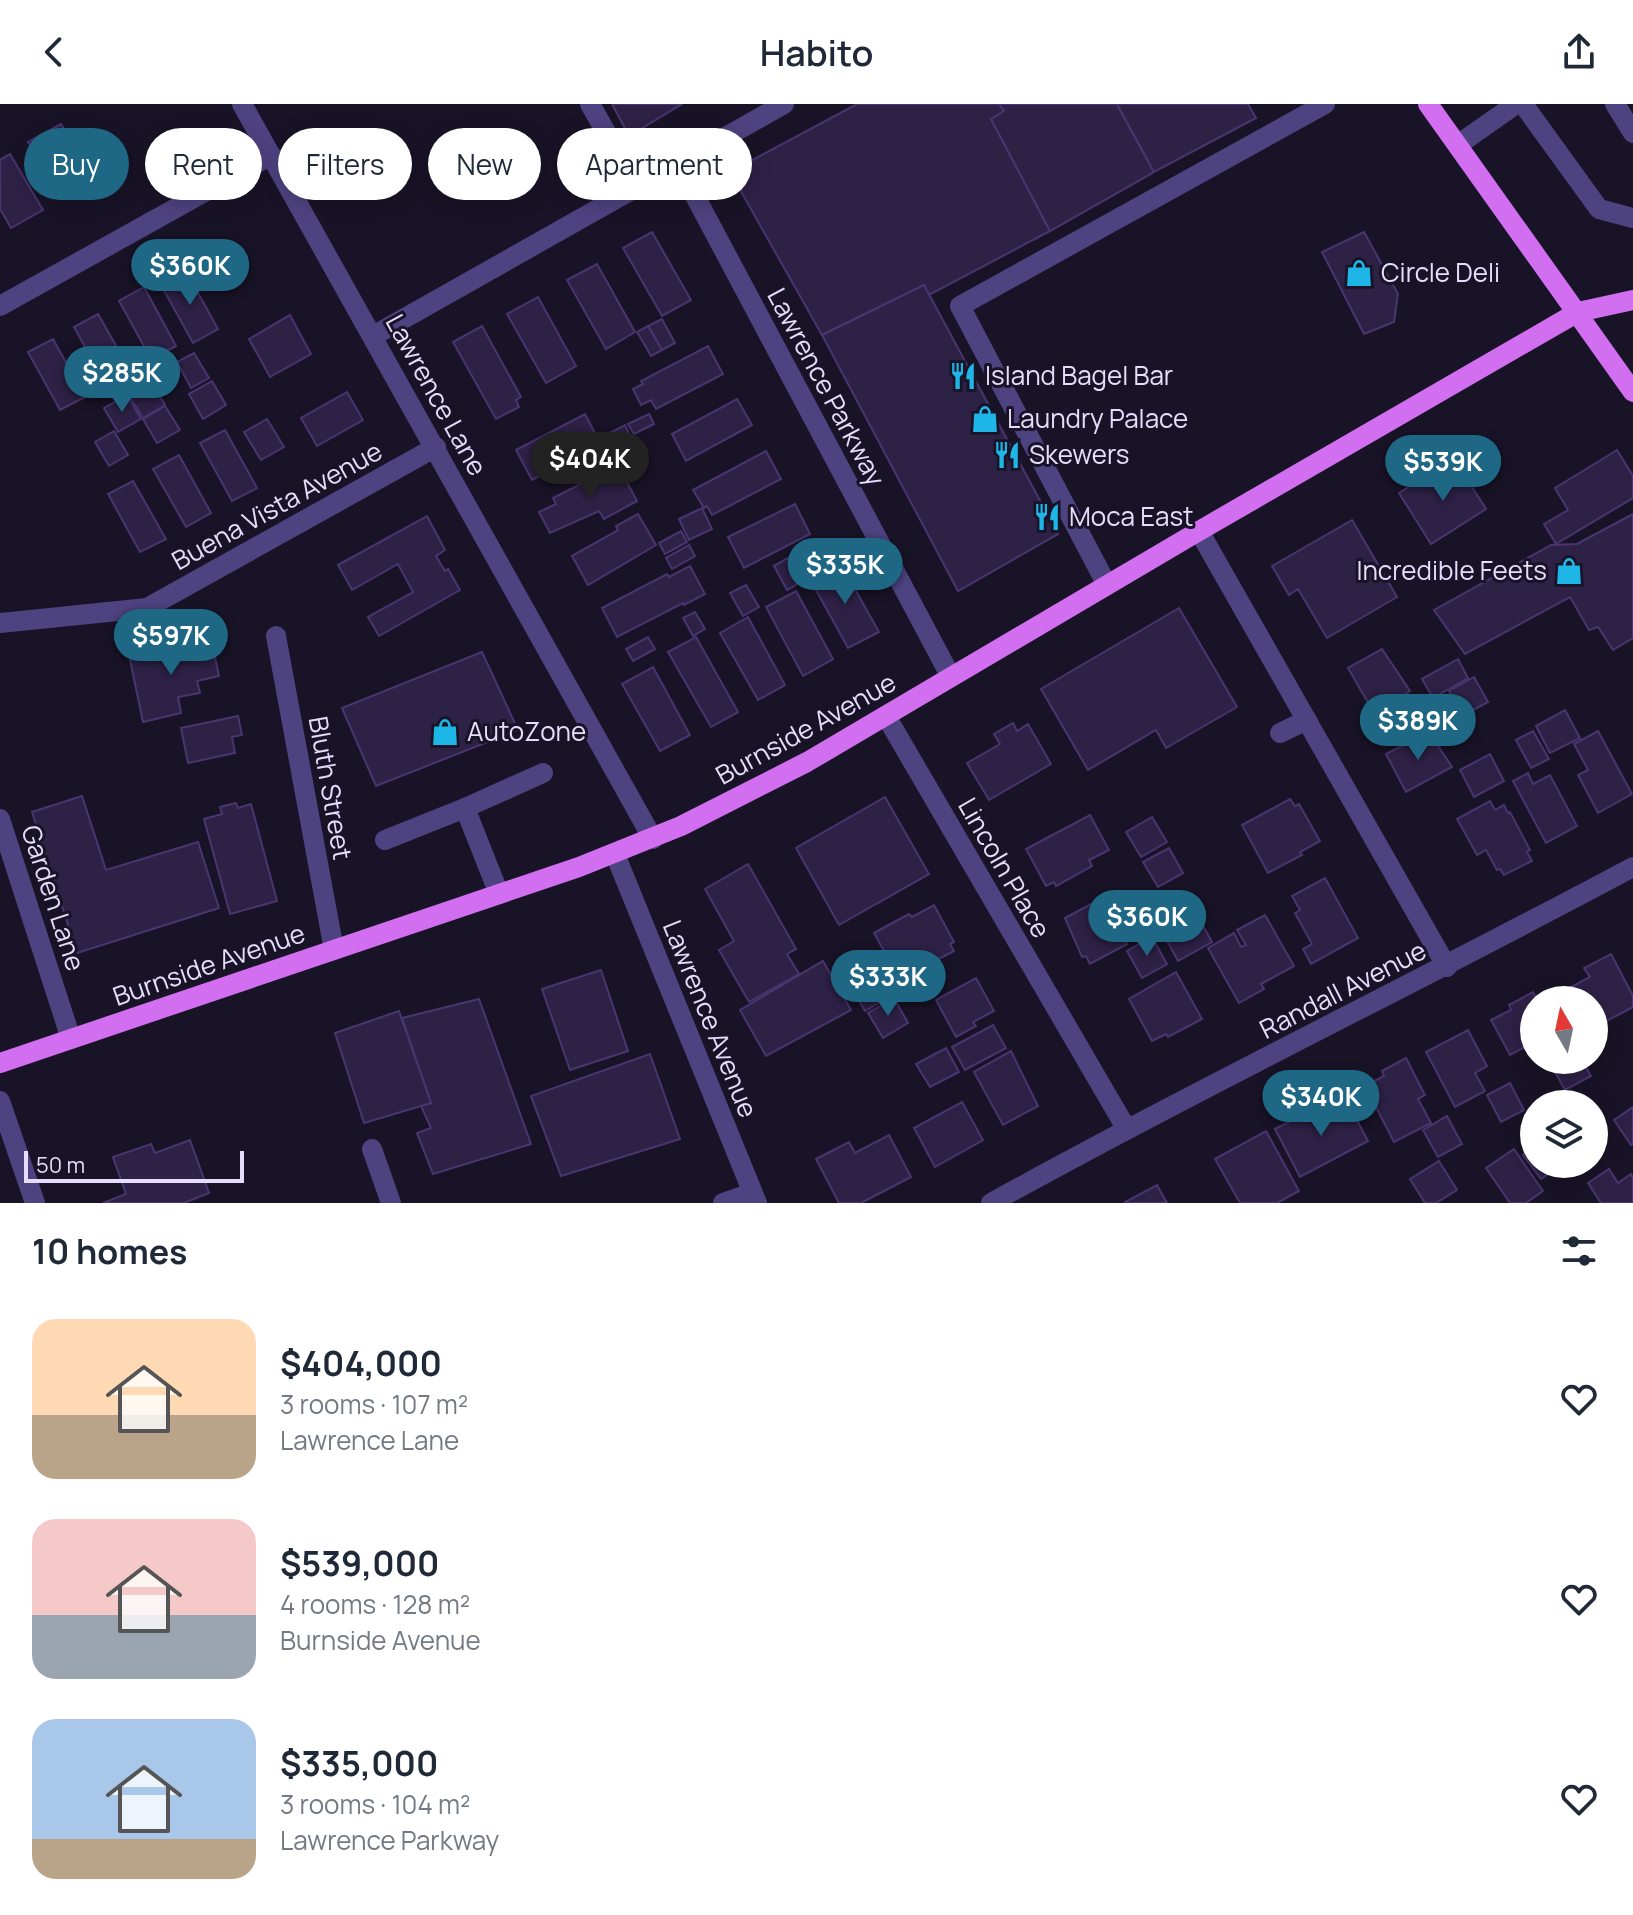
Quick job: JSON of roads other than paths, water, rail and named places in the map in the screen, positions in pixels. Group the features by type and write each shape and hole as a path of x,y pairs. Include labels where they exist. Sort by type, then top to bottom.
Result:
{"main road":[{"path":"1428,104 1633,392"},
{"name":"Burnside Avenue","path":"0,1063 653,839 794,769 1578,312 1633,300"}],"street":[{"name":"Lawrence Lane","path":"242,104 653,839"},
{"path":"590,104 604,128"},
{"path":"742,128 784,104"},
{"path":"1107,585 960,306 1325,104"},
{"path":"1459,144 1516,104"},
{"path":"1523,104 1599,209 1633,218"},
{"path":"1615,104 1633,133"},
{"path":"0,306 271,155"},
{"path":"373,336 614,200"},
{"name":"Lawrence Parkway","path":"697,200 951,677"},
{"name":"Buena Vista Avenue","path":"0,623 147,608 436,447"},
{"path":"1199,531 1447,967"},
{"name":"Bluth Street","path":"276,636 334,950"},
{"name":"Lincoln Place","path":"886,716 1126,1128"},
{"path":"1280,733 1307,720"},
{"path":"385,840 543,773"},
{"path":"465,808 499,894"},
{"name":"Garden Lane","path":"0,819 71,1039"},
{"name":"Lawrence Avenue","path":"615,854 754,1198"},
{"name":"Randall Avenue","path":"991,1203 1126,1128 1447,967 1633,867"},
{"path":"0,1101 35,1203"},
{"path":"372,1149 391,1203"},
{"path":"723,1203 754,1198"}],"place":[{"name":"Circle Deli","path":"1359,273"},
{"name":"Island Bagel Bar","path":"963,376"},
{"name":"Laundry Palace","path":"985,419"},
{"name":"Skewers","path":"1007,455"},
{"name":"Moca East","path":"1047,517"},
{"name":"Incredible Feets","path":"1569,571"},
{"name":"AutoZone","path":"445,732"}]}
